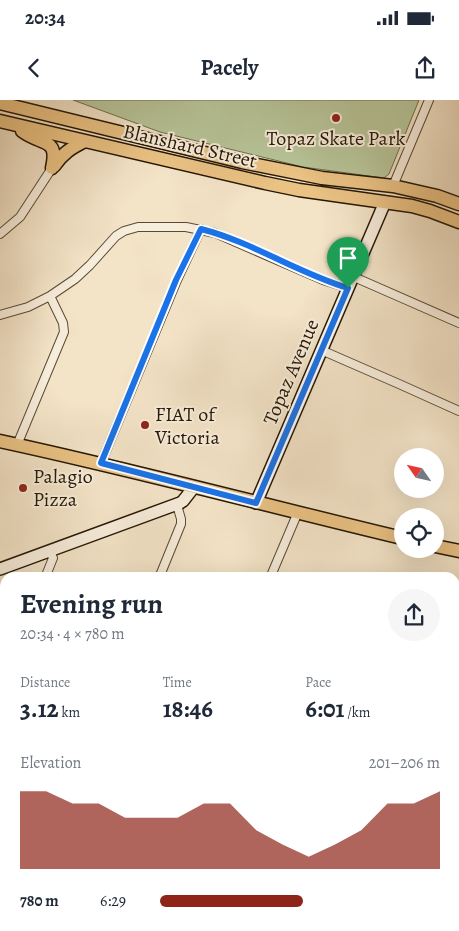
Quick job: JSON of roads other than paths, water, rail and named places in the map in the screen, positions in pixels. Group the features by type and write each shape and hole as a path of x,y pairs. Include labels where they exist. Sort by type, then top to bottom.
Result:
{"main road":[{"name":"Blanshard Street","path":"0,103 287,171 322,178 393,186 437,196 459,204"},
{"name":"Blanshard Street","path":"6,122 273,184 412,206 459,222"},
{"path":"6,122 52,146 54,151 52,168"},
{"path":"52,168 66,151 85,141"},
{"path":"385,202 390,196 394,195 459,209"},
{"path":"0,441 101,463 394,536"},
{"path":"444,548 459,551"}],"street":[{"path":"393,186 429,100"},
{"path":"0,234 20,217 52,168"},
{"name":"Topaz Avenue","path":"256,503 385,202"},
{"path":"0,315 28,307 50,296 75,279 116,236 124,231 138,227 201,229 224,236 323,280 348,288"},
{"path":"101,463 176,280 201,229"},
{"path":"354,276 459,323"},
{"path":"17,445 64,332 63,323 50,296"},
{"path":"320,350 459,411"},
{"path":"0,569 183,502 194,487"},
{"path":"161,572 181,524 177,504"},
{"path":"273,572 298,512"},
{"path":"47,572 53,558 50,551"}],"place":[{"name":"Topaz Skate Park","path":"336,118"},
{"name":"FIAT of Victoria","path":"145,425"},
{"name":"Palagio Pizza","path":"23,488"}]}
